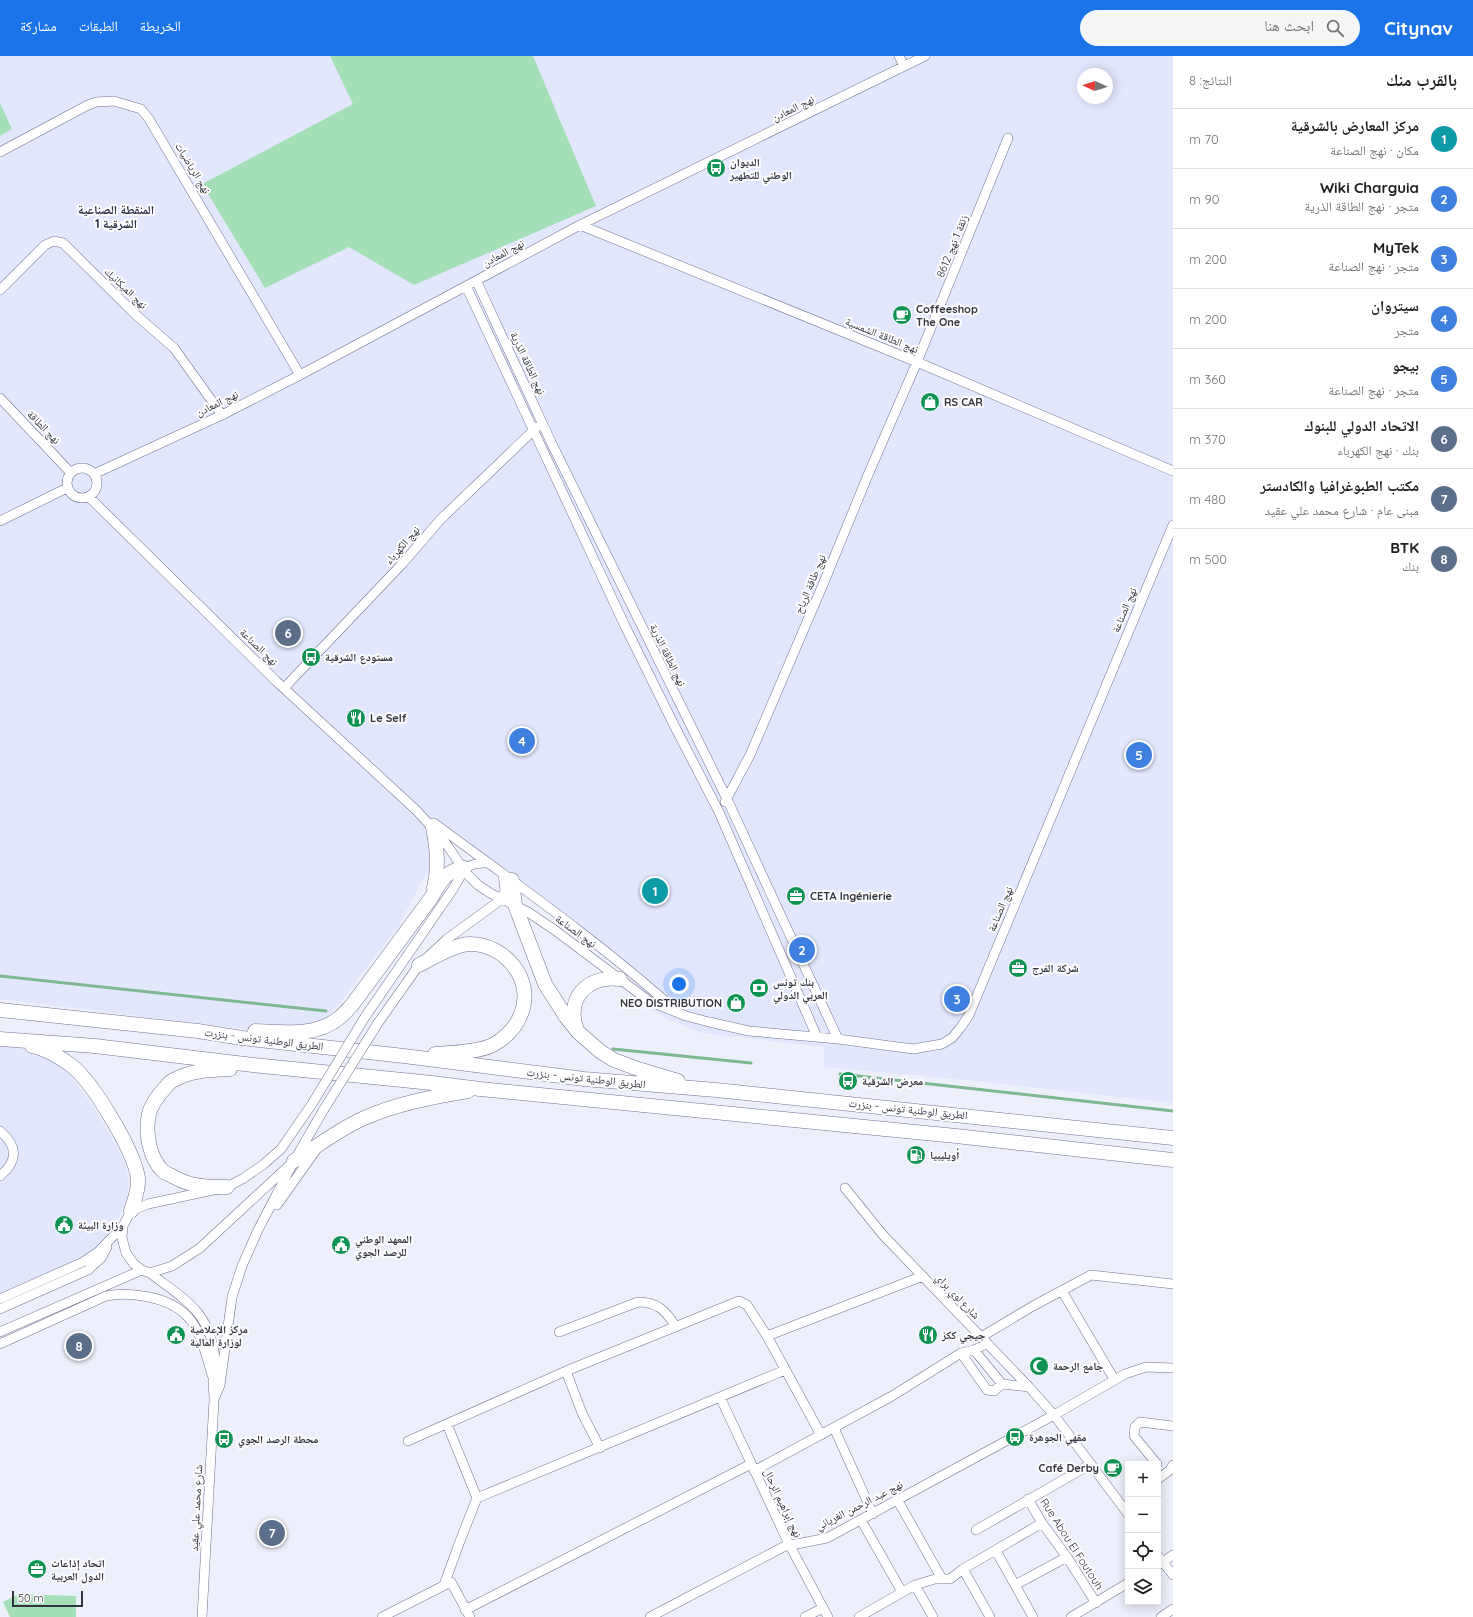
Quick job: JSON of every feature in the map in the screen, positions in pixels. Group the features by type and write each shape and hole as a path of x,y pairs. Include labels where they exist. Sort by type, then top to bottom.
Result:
{"highway":[{"path":"431,898 437,873 437,846 432,827"},
{"path":"198,1031 302,1032 320,1029 327,1026 339,1018 352,1005 447,874 457,869 464,868"},
{"path":"507,877 515,905 545,984 566,1017 578,1032 601,1052 614,1060 638,1069 716,1090"},
{"path":"404,1056 454,1052 491,1046 512,1030 522,1014 524,1000 520,975 512,963 503,955 482,945 469,944 455,948 420,965"},
{"path":"578,1032 574,1021 573,1011 576,1001 582,992 590,984 600,980 611,978 620,979"},
{"name":"الطريق الوطنية تونس - بنزرت","path":"0,1010 198,1031 242,1038 404,1056 584,1079 716,1090 1173,1138"},
{"path":"0,1039 15,1044 40,1047 72,1066 96,1094 126,1144 134,1162 138,1179 137,1192 131,1211"},
{"name":"الطريق الوطنية تونس - بنزرت","path":"0,1039 95,1046 253,1065 956,1136 1173,1160"},
{"path":"227,1188 190,1185 163,1171 154,1158 149,1143 149,1113 160,1093 172,1080 190,1073 253,1065"},
{"path":"294,1161 346,1127 400,1104 480,1089"}],"street":[{"path":"899,56 904,66"},
{"name":"نهج المعادن","path":"94,474 222,415 476,282 580,225 925,56"},
{"name":"نهج الرياضيات","path":"0,152 96,102 114,101 141,109 166,146 300,375"},
{"name":"زنقة 1 نهج 8612","path":"917,362 1008,138"},
{"name":"نهج الطاقة الشمسية","path":"580,225 917,362 1173,471"},
{"name":"نهج الميكانيك","path":"0,290 45,245 54,241 63,243 136,315 174,348 222,415"},
{"name":"نهج الطاقة الذرية","path":"476,282 542,423 727,799 838,1039"},
{"path":"466,286 532,430 625,626 719,812 817,1037"},
{"name":"نهج طاقة الرياح","path":"719,812 750,755 917,362"},
{"name":"نهج الطاقة","path":"0,398 70,472"},
{"name":"نهج الكهرباء","path":"285,688 403,563 440,520 532,430 542,423"},
{"path":"77,468 88,469 94,474 96,478 96,489 89,497 78,498 73,496 67,488 67,477 70,472 77,468"},
{"path":"0,521 67,488"},
{"name":"نهج الصناعة","path":"89,497 259,664 416,810 432,827 467,874 478,885 515,905 556,931 650,1001 686,1016 749,1031 838,1039 913,1049 928,1048 942,1044 952,1038 962,1027 969,1015 1173,525"},
{"name":"نهج الصناعة","path":"416,810 566,920 652,989 676,1011"},
{"path":"0,1300 83,1262 98,1252 123,1226 131,1211 148,1204 227,1188 264,1164 280,1148 312,1104 365,1017 453,889 464,868 479,863 488,863"},
{"path":"214,1400 220,1385 232,1297 242,1266 258,1230 294,1161 324,1109 378,1023 420,965 447,939 502,899 507,877"},
{"path":"0,1131 13,1144 14,1153 12,1162 7,1171 0,1176"},
{"path":"258,1230 321,1144"},
{"path":"0,1332 146,1272 172,1266 200,1248 294,1161"},
{"name":"شارع لوي براي","path":"845,1188 883,1235 1054,1415 1125,1507"},
{"path":"123,1226 122,1238 126,1253 134,1264 190,1304 200,1314 212,1338 215,1363 213,1378 214,1400"},
{"path":"0,1310 88,1270 101,1258 109,1242"},
{"path":"382,1617 451,1582 468,1613 834,1428 892,1396 961,1353 974,1350 983,1340 1033,1306 1091,1275 1173,1284"},
{"path":"767,1336 923,1276"},
{"path":"1062,1290 1114,1379"},
{"path":"0,1344 106,1296 121,1294 142,1295 156,1298 179,1308 192,1321 202,1340 213,1378"},
{"path":"408,1441 566,1371 739,1301 747,1305 767,1336 820,1435"},
{"path":"559,1332 638,1302 648,1302 658,1306 668,1314 676,1327"},
{"path":"974,1350 1002,1384 1029,1387"},
{"path":"961,1353 987,1390 994,1391 1002,1384"},
{"name":"نهج عبد الرحمن الغرياني","path":"650,1617 789,1544 798,1544 827,1538 1054,1415 1114,1379 1135,1370 1146,1368 1173,1368"},
{"path":"477,1498 785,1370"},
{"path":"566,1371 582,1413 600,1448"},
{"name":"نهج إبراهيم الرحال","path":"720,1397 789,1544 828,1617"},
{"name":"شارع محمد علي عقيد","path":"202,1617 214,1400"},
{"path":"1155,1461 1134,1436 1135,1427 1140,1422 1173,1426"},
{"path":"444,1585 477,1498 446,1424"},
{"path":"834,1428 873,1514"},
{"path":"976,1530 1091,1464"},
{"path":"1162,1477 1173,1465"},
{"name":"Rue Abou El Foutouh","path":"1028,1499 1042,1523 1067,1557 1096,1603"},
{"path":"898,1500 942,1579"},
{"path":"861,1520 902,1592"},
{"path":"859,1617 875,1613 902,1592 915,1585 935,1579 950,1579 1042,1523"},
{"path":"996,1551 1033,1617"},
{"path":"1161,1561 1173,1555"},
{"path":"1015,1585 1067,1557"},
{"path":"1161,1562 1173,1575"},
{"path":"963,1570 990,1617"},
{"path":"915,1585 933,1617"},
{"path":"1071,1617 1125,1585"},
{"path":"804,1617 823,1608"},
{"path":"1161,1617 1173,1609"}],"shaded area":[{"path":"0,56 1173,56 1173,1103 965,1080 824,1067 824,1047 702,1033 667,1019 627,991 637,974 507,870 456,833 422,881 399,925 339,1004 311,1037 0,999"},
{"path":"0,1045 27,1048 63,1066 93,1106 117,1147 125,1163 129,1183 127,1199 113,1229 99,1246 84,1256 0,1293"}],"green space":[{"path":"330,56 533,56 596,206 414,285 349,247 265,288 202,184 353,104"},
{"path":"0,103 12,129 0,136"},
{"path":"19,1594 76,1596 76,1617 10,1617 3,1602"}],"waterway":[{"path":"0,976 326,1011"},
{"path":"613,1049 751,1063"},
{"path":"840,1074 1173,1111"}],"place":[{"name":"الديوان الوطني للتطهير","path":"716,168"},
{"name":"Coffeeshop The One","path":"902,315"},
{"name":"RS CAR","path":"930,402"},
{"name":"الاتحاد الدولي للبنوك","path":"288,633"},
{"name":"مستودع الشرقية","path":"311,657"},
{"name":"Le Self","path":"356,718"},
{"name":"سيتروان","path":"522,741"},
{"name":"بيجو","path":"1139,755"},
{"name":"مركز المعارض بالشرقية","path":"655,891"},
{"name":"CETA Ingénierie","path":"796,896"},
{"name":"Wiki Charguia","path":"802,950"},
{"name":"شركة الفرج","path":"1018,968"},
{"name":"بنك تونس العربي الدولي","path":"759,988"},
{"name":"MyTek","path":"957,999"},
{"name":"NEO DISTRIBUTION","path":"736,1003"},
{"name":"معرض الشرقية","path":"848,1081"},
{"name":"أويليبيا","path":"916,1155"},
{"name":"وزارة البيئة","path":"64,1225"},
{"name":"المعهد الوطني للرصد الجوي","path":"341,1245"},
{"name":"مركز الإعلامية لوزارة المالية","path":"176,1335"},
{"name":"جيجي ككز","path":"928,1335"},
{"name":"BTK","path":"79,1346"},
{"name":"جامع الرحمة","path":"1039,1366"},
{"name":"مقهي الجوهرة","path":"1015,1437"},
{"name":"محطة الرصد الجوي","path":"224,1439"},
{"name":"Café Derby","path":"1113,1468"},
{"name":"مكتب الطبوغرافيا والكادستر","path":"272,1533"},
{"name":"اتحاد إذاعات الدول العربية","path":"37,1569"}],"district":[{"name":"المنقطة الصناعية الشرقية 1","path":"116,216"}]}
